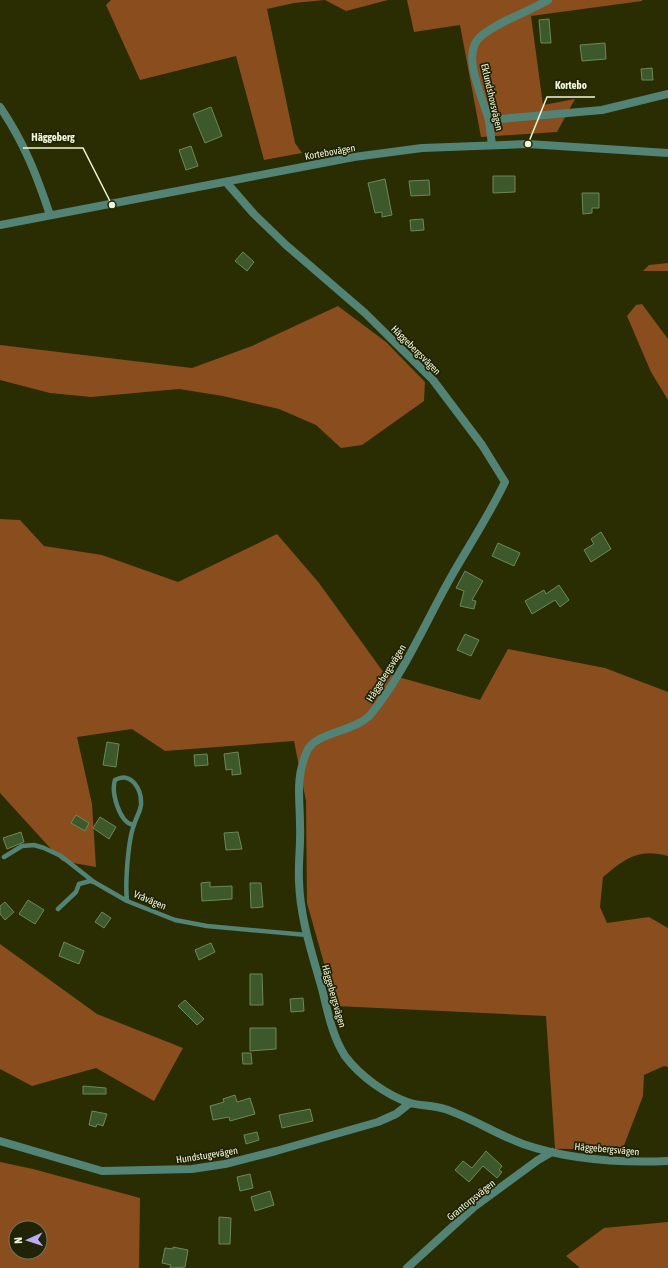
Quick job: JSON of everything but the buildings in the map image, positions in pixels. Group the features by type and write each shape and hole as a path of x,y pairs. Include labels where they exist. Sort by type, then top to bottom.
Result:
{"street":[{"name":"Eklundshovsvägen","path":"492,145 489,120 478,87 473,64 474,45 481,37 493,29 548,0"},
{"path":"489,120 602,110 668,94"},
{"path":"0,107 12,124 30,159 50,215"},
{"name":"Kortebovägen","path":"0,225 112,205 354,157 422,148 528,144 668,153"},
{"name":"Häggebergsvägen","path":"226,182 254,214 286,245 365,313 433,380 482,445 505,482 490,513 455,570 384,697 368,718 351,728 327,735 308,747 301,767 298,790 300,827 298,866 300,900 307,935 328,1016 336,1038 346,1056 359,1071 377,1086 410,1103 442,1108 522,1143 552,1152 582,1158 638,1162 668,1161"},
{"name":"Hundstugevägen","path":"0,1141 102,1171 192,1169 225,1164 370,1124 396,1114 410,1103"},
{"name":"Grantorpsvägen","path":"407,1268 474,1207 538,1160 552,1152"}],"lane":[{"path":"127,901 126,886 133,825 139,815 141,804 139,793 129,777 122,776 115,780 112,787 117,806 124,819 129,824 133,825"},
{"name":"Vråvägen","path":"4,857 22,846 34,845 61,856 94,882 127,901 184,922 307,935"},
{"path":"58,909 76,892 79,884 90,881 94,882"}],"shaded area":[{"path":"111,0 325,0 294,3 267,9 295,143 302,153 264,160 236,56 140,80 106,5"},
{"path":"325,0 388,0 346,11"},
{"path":"407,0 642,1 531,16 543,105 575,99 557,132 481,137 460,25 414,32"},
{"path":"668,263 668,271 643,271 649,265"},
{"path":"642,304 668,339 668,400 651,372 627,316 636,305"},
{"path":"338,306 386,342 425,382 424,401 362,445 341,448 316,425 279,409 223,396 179,389 91,397 50,393 0,380 0,345 192,368 252,346"},
{"path":"0,519 20,520 44,546 102,555 178,582 277,534 319,583 384,673 480,700 508,649 605,668 668,692 668,856 648,853 640,854 625,860 618,865 603,877 600,907 607,923 649,917 668,928 668,1067 664,1066 644,1075 643,1096 623,1148 597,1150 555,1149 546,1016 336,1006 307,903 306,801 294,741 165,751 132,729 77,737 92,804 96,867 62,861 0,793"},
{"path":"0,944 97,1014 183,1048 154,1101 96,1068 32,1086 0,1069"},
{"path":"0,1162 33,1169 140,1198 139,1268 0,1268"},
{"path":"668,1222 668,1268 580,1268 566,1256 604,1228"}],"place":[{"name":"Kortebo","path":"528,144"},
{"name":"Häggeberg","path":"112,205"}]}
